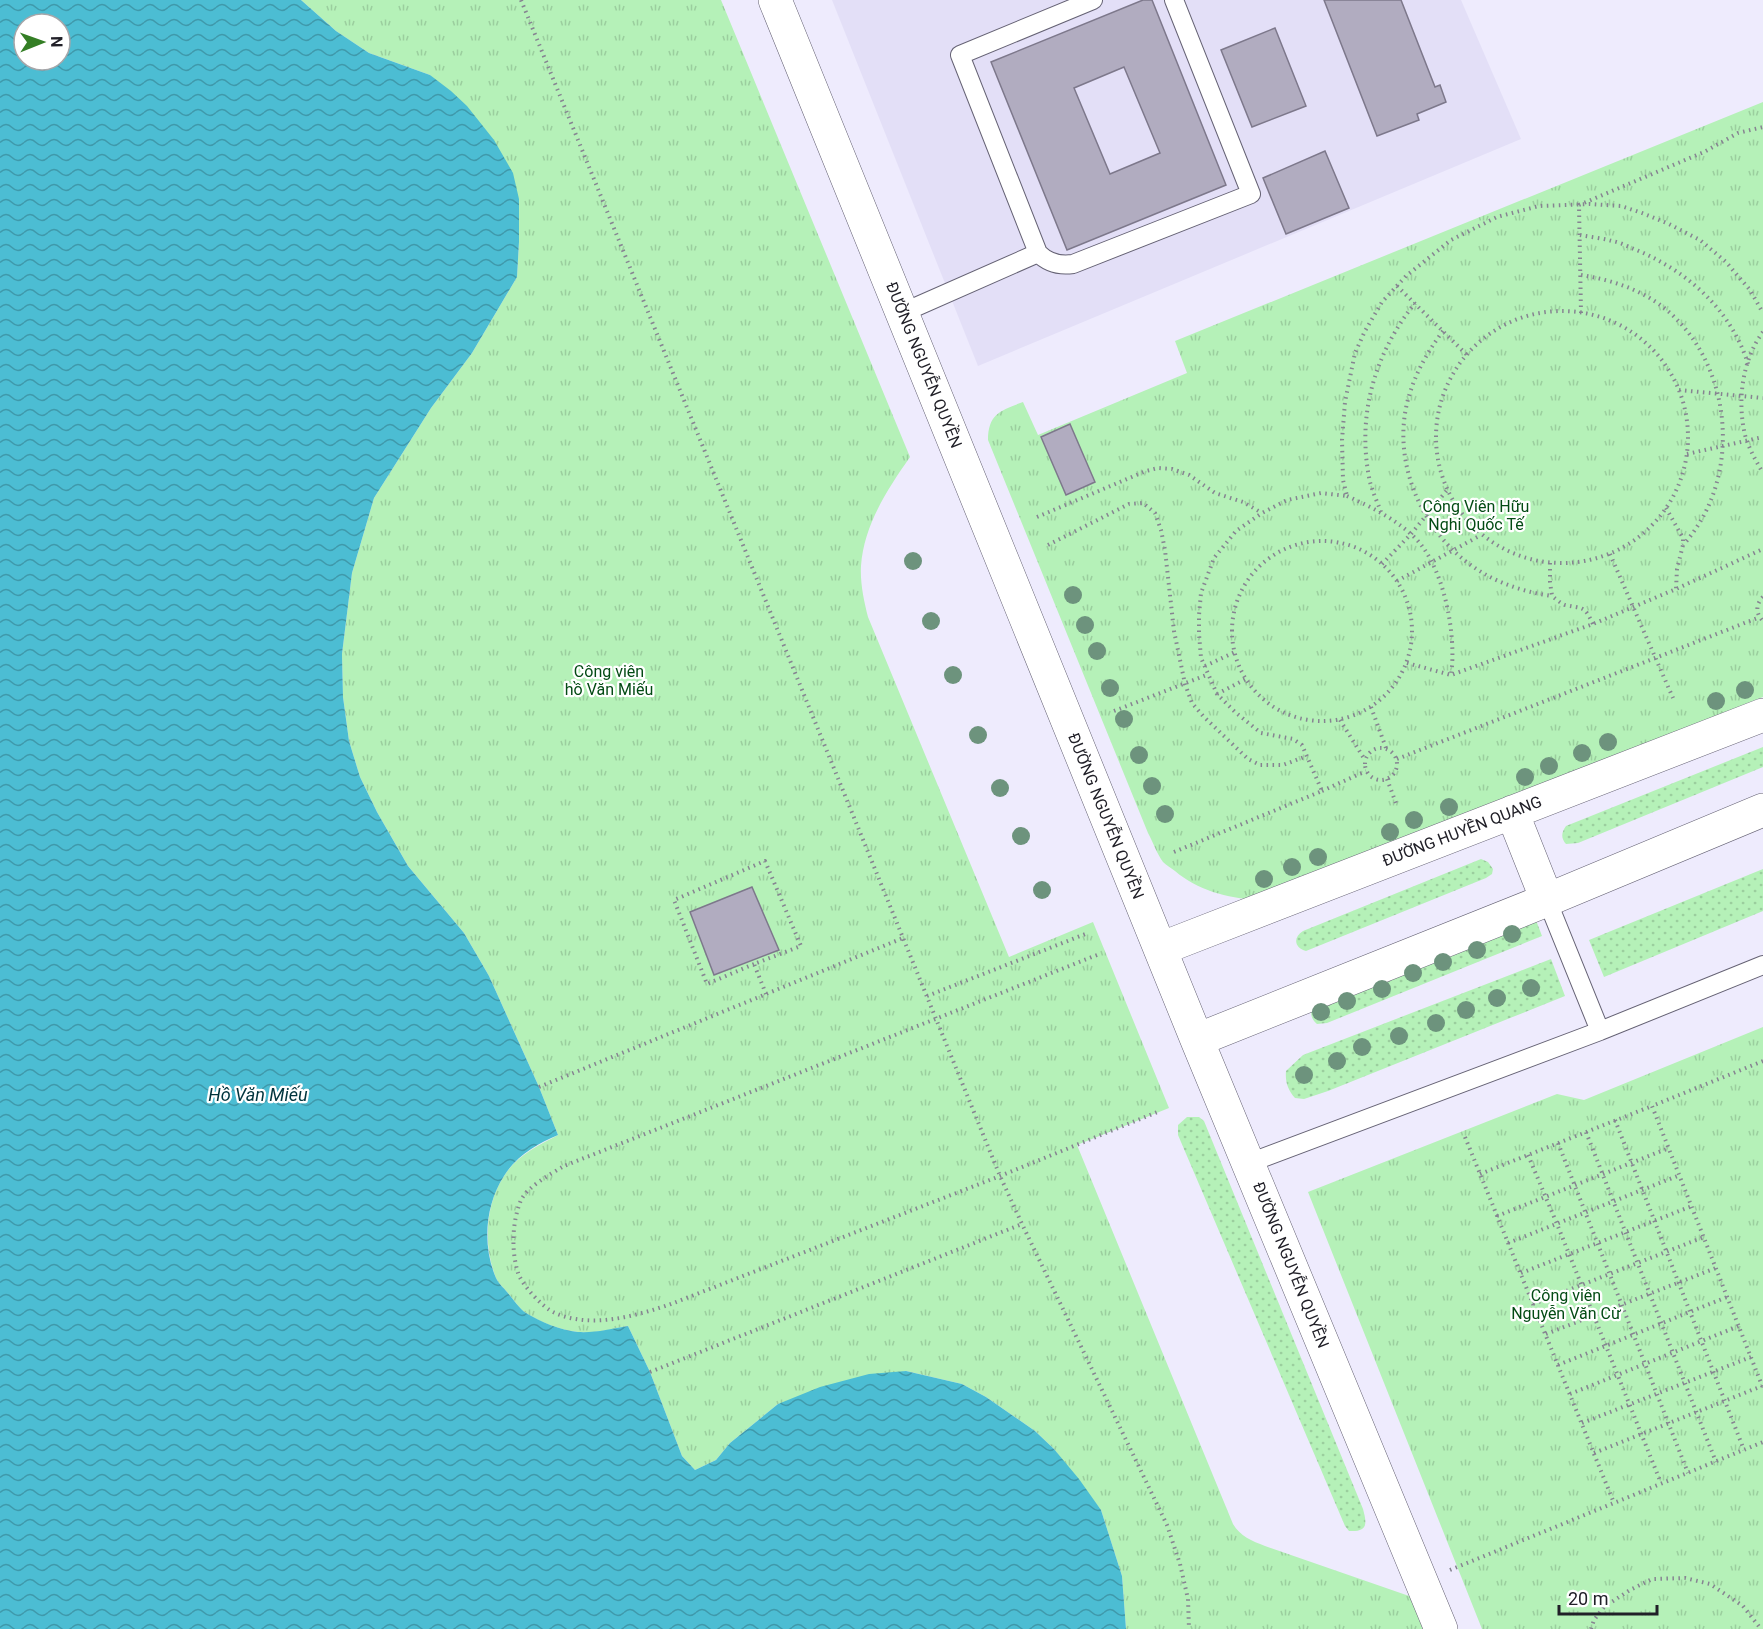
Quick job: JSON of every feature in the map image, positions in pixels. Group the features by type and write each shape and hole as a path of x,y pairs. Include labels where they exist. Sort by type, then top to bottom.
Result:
{"street":[{"name":"ĐƯỜNG NGUYỄN QUYỀN","path":"775,0 1197,1040 1442,1629"},
{"name":"ĐƯỜNG HUYỀN QUANG","path":"1160,949 1763,714"},
{"path":"1197,1040 1548,900 1763,810"},
{"path":"1512,812 1548,900"}],"lane":[{"path":"1093,0 960,55 1038,253 1050,262 1063,266 1251,194 1174,0"},
{"path":"902,313 1038,253"},
{"path":"1548,900 1600,1031"},
{"path":"1249,1163 1600,1031 1763,965"}],"path":[{"path":"521,0 1000,1176 1167,1525 1180,1564 1188,1599 1189,1629"},
{"path":"1579,205 1704,152 1737,133 1763,127"},
{"path":"1579,205 1581,312"},
{"path":"1347,496 1343,480 1342,440 1345,402 1355,353 1365,331 1382,302 1406,276 1451,240 1497,217 1539,206 1579,205 1621,207 1669,224 1700,240 1726,262 1750,290 1763,313"},
{"path":"1580,235 1613,241 1645,253 1674,269 1702,290 1727,320 1742,345 1748,364"},
{"path":"1581,275 1604,279 1636,290 1667,310 1687,330 1705,358 1723,421 1723,446 1713,493 1695,532 1683,545"},
{"path":"1397,286 1467,355"},
{"path":"1381,512 1369,479 1366,424 1370,398 1375,373 1385,349 1415,303"},
{"path":"1581,312 1622,326 1646,343 1665,364 1678,390 1686,414 1687,454 1680,482 1666,508 1641,535 1626,546 1590,561 1571,564 1538,562 1514,554 1481,535 1456,506 1438,459 1437,427 1443,396 1453,375 1467,355 1488,336 1512,321 1539,313 1581,312"},
{"path":"1443,331 1424,359 1408,397 1403,442 1406,467 1414,494 1445,543 1483,573 1505,584 1535,594 1552,596 1563,604 1578,606 1587,612 1593,624"},
{"path":"1763,332 1748,364 1742,396 1747,440 1763,473"},
{"path":"1678,390 1763,398"},
{"path":"1687,454 1763,437"},
{"path":"1037,517 1158,468 1172,469 1189,475 1215,493 1243,502 1262,513"},
{"path":"1382,564 1411,534 1448,489"},
{"path":"1322,791 1302,745 1293,739 1261,733 1235,712 1217,694 1202,657 1199,615 1202,593 1214,558 1236,531 1262,513 1287,500 1321,493 1347,496 1393,519 1415,538 1432,562 1445,597 1452,637 1451,675"},
{"path":"1048,545 1129,504 1143,503 1155,513 1166,550 1174,631 1185,684 1192,703 1203,717 1248,759 1260,765 1275,766 1307,756"},
{"path":"1666,508 1683,538 1676,589"},
{"path":"1397,581 1481,535"},
{"path":"1303,543 1345,544 1371,555 1397,581 1408,604 1411,621 1412,638 1407,663 1395,685 1371,707 1357,715 1340,720 1319,722 1297,718 1277,710 1260,696 1246,679 1235,652 1233,623 1246,583 1265,562 1277,554 1303,543"},
{"path":"1407,663 1451,675 1593,624 1763,549"},
{"path":"1610,554 1672,698"},
{"path":"1550,563 1552,596"},
{"path":"1397,759 1761,619 1757,610 1763,597"},
{"path":"1205,666 1235,652"},
{"path":"1114,711 1209,674"},
{"path":"1217,694 1246,679"},
{"path":"1371,707 1386,748"},
{"path":"1340,720 1365,760 1366,771 1370,776 1377,780 1387,779 1396,772 1397,759 1386,748 1381,747 1371,751 1365,760"},
{"path":"1174,852 1366,771"},
{"path":"1387,779 1397,806"},
{"path":"765,861 801,946 754,964 707,984 674,900 765,861"},
{"path":"927,996 1088,933"},
{"path":"539,1087 903,938"},
{"path":"1097,956 564,1166 540,1181 522,1198 513,1243 518,1275 536,1299 553,1312 578,1320 631,1317 671,1304 1000,1176 1160,1111"},
{"path":"754,964 766,994"},
{"path":"1480,1174 1763,1061"},
{"path":"1594,1453 1762,1387 1652,1106"},
{"path":"1615,1120 1744,1450"},
{"path":"1586,1132 1716,1462"},
{"path":"1465,1137 1614,1503"},
{"path":"1558,1143 1688,1473"},
{"path":"1497,1216 1669,1148"},
{"path":"1528,1155 1661,1484"},
{"path":"1508,1243 1680,1175"},
{"path":"1521,1273 1692,1206"},
{"path":"650,1372 1022,1224"},
{"path":"1533,1304 1704,1237"},
{"path":"1546,1334 1716,1268"},
{"path":"1558,1365 1727,1297"},
{"path":"1570,1394 1739,1326"},
{"path":"1582,1423 1751,1357"},
{"path":"1450,1570 1763,1442"},
{"path":"1591,1629 1594,1620 1604,1606 1630,1590 1652,1579 1685,1578 1710,1584 1743,1606 1761,1629"}],"shaded area":[{"path":"832,0 1461,0 1521,139 978,366"}],"green space":[{"name":"Công viên hồ Văn Miếu","path":"301,0 721,0 910,457 878,509 863,551 861,572 868,617 1009,957 1093,922 1169,1108 1077,1145 1233,1524 1243,1535 1260,1544 1412,1597 1425,1629 1126,1629 1122,1576 1101,1510 1054,1449 1035,1431 986,1397 962,1384 906,1371 778,1404 730,1443 716,1460 695,1470 682,1456 650,1372 628,1326 591,1332 571,1331 557,1327 526,1313 498,1282 489,1253 488,1226 498,1187 509,1169 521,1157 558,1135 489,976 464,933 408,866 360,777 349,741 343,697 342,654 352,573 374,498 431,408 472,353 517,277 519,199 430,75 369,53 336,31"},
{"name":"Công Viên Hữu Nghị Quốc Tế","path":"1763,102 1763,697 1257,900 1224,895 1203,888 1184,878 1163,862 1148,833 988,440 994,418 1003,410 1023,402 1038,435 1187,373 1175,341"},
{"path":"1763,747 1763,767 1578,843 1566,844 1563,840 1562,833 1566,826"},
{"path":"1481,859 1488,862 1493,869 1492,874 1486,878 1306,951 1297,945 1296,939 1303,931"},
{"path":"1763,869 1763,911 1604,977 1589,940"},
{"path":"1534,915 1542,936 1327,1023 1317,1024 1312,1019 1311,1007"},
{"path":"1551,959 1565,996 1328,1091 1304,1099 1295,1098 1289,1089 1286,1071 1303,1055"},
{"name":"Công viên Nguyễn Văn Cừ","path":"1763,1027 1763,1629 1482,1629 1308,1192 1557,1094 1584,1100"},
{"path":"1187,1117 1199,1117 1204,1121 1363,1509 1365,1526 1360,1530 1349,1531 1345,1526 1178,1135 1178,1125"}],"water":[{"name":"Hồ Văn Miếu","path":"0,0 301,0 336,31 369,53 430,75 467,106 494,140 513,173 519,199 517,277 472,353 431,408 374,498 352,573 342,654 343,697 349,741 360,777 408,866 464,933 489,976 558,1135 535,1146 521,1157 509,1169 498,1187 489,1213 487,1239 497,1280 523,1311 551,1325 584,1332 628,1326 650,1372 682,1456 695,1470 716,1460 730,1443 778,1404 820,1387 869,1374 906,1371 962,1384 986,1397 1035,1431 1054,1449 1101,1510 1122,1576 1126,1629 0,1629"}],"building":[{"path":"1143,0 1152,0 1226,185 1067,250 991,62","holes":["1124,67 1160,153 1110,174 1074,88"]},
{"path":"1324,0 1401,0 1435,87 1440,85 1446,102 1417,114 1419,120 1377,136"},
{"path":"1275,28 1306,106 1252,127 1221,50"},
{"path":"1325,151 1349,208 1286,234 1263,178"},
{"path":"1070,424 1095,482 1066,495 1041,437"},
{"path":"752,887 779,950 714,975 690,912"}]}
